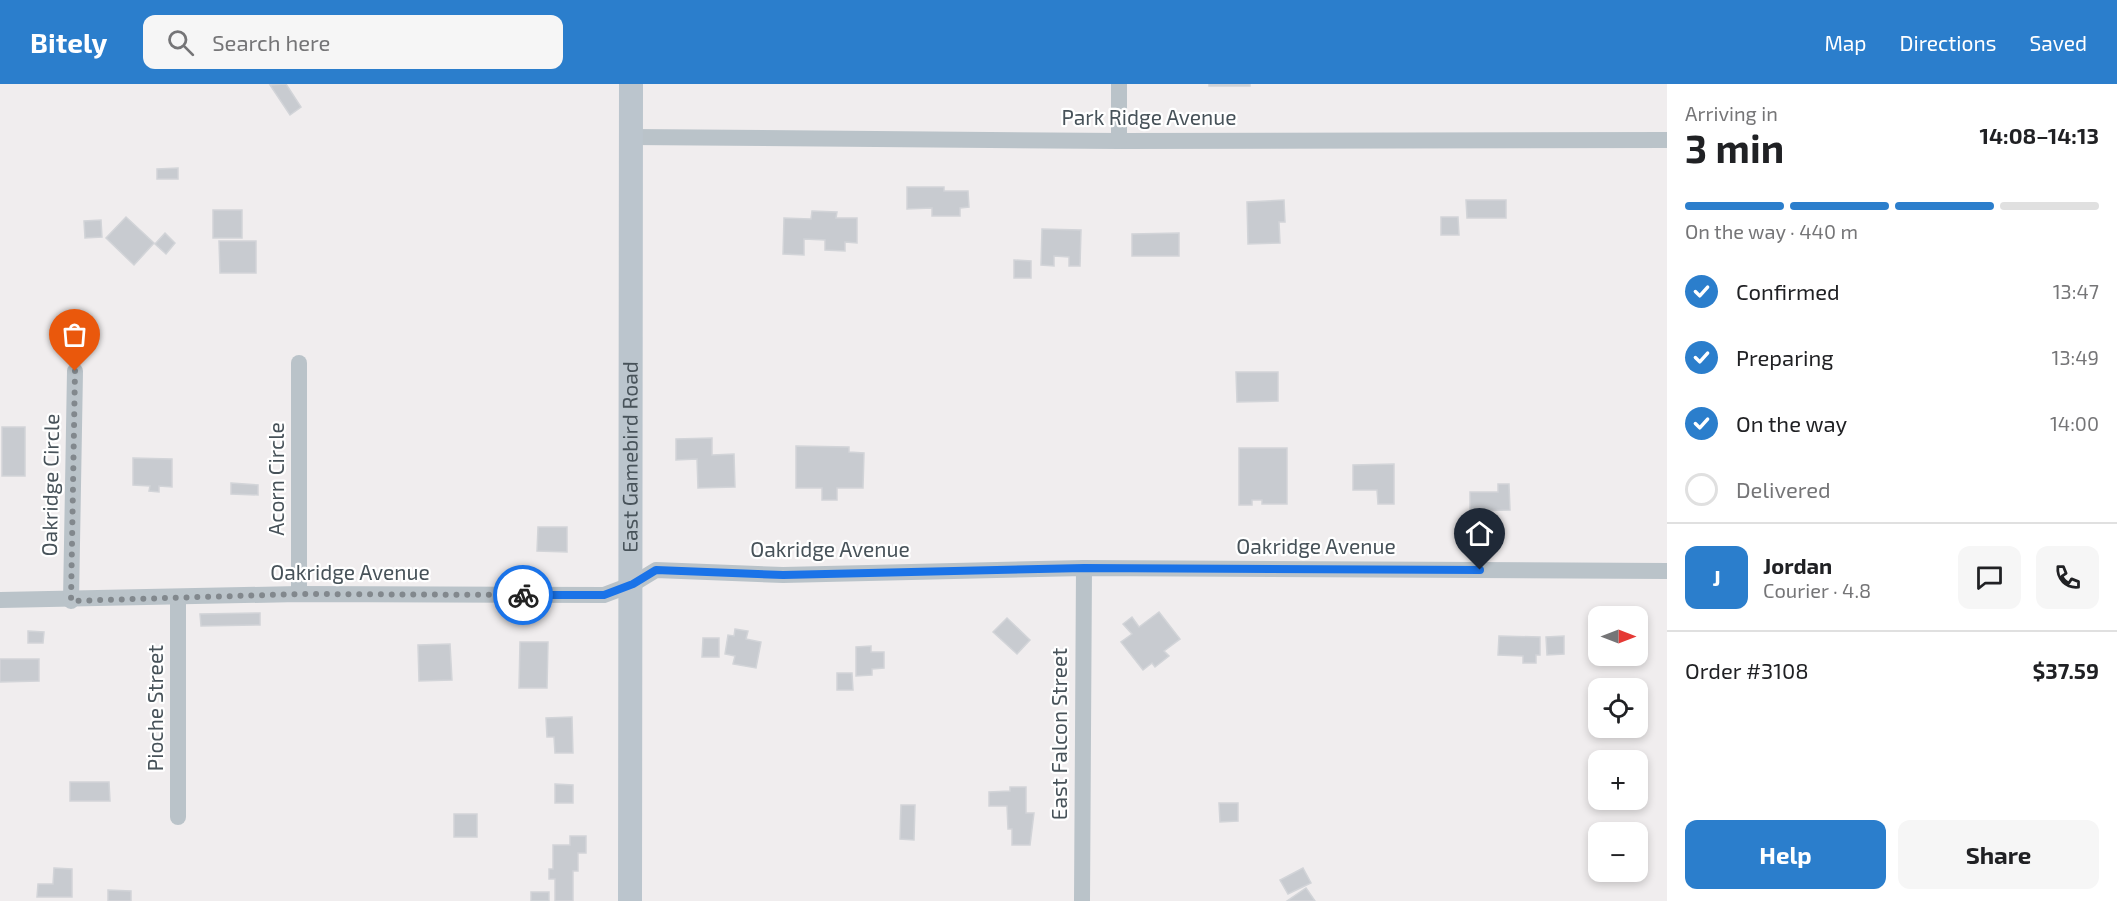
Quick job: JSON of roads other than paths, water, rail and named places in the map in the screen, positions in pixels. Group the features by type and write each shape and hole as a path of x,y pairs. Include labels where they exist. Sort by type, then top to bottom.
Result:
{"main road":[{"name":"East Gamebird Road","path":"630,901 633,584 631,84"}],"street":[{"path":"1119,84 1119,141"},
{"name":"Park Ridge Avenue","path":"631,137 1119,141 1667,140"},
{"name":"Acorn Circle","path":"299,363 299,594"},
{"name":"Oakridge Circle","path":"71,601 75,371"},
{"name":"Oakridge Avenue","path":"0,600 71,601 299,594 604,595 633,584 656,570 783,575 1084,568 1667,571"},
{"name":"East Falcon Street","path":"1082,901 1084,568"},
{"name":"Pioche Street","path":"178,598 178,817"}]}
